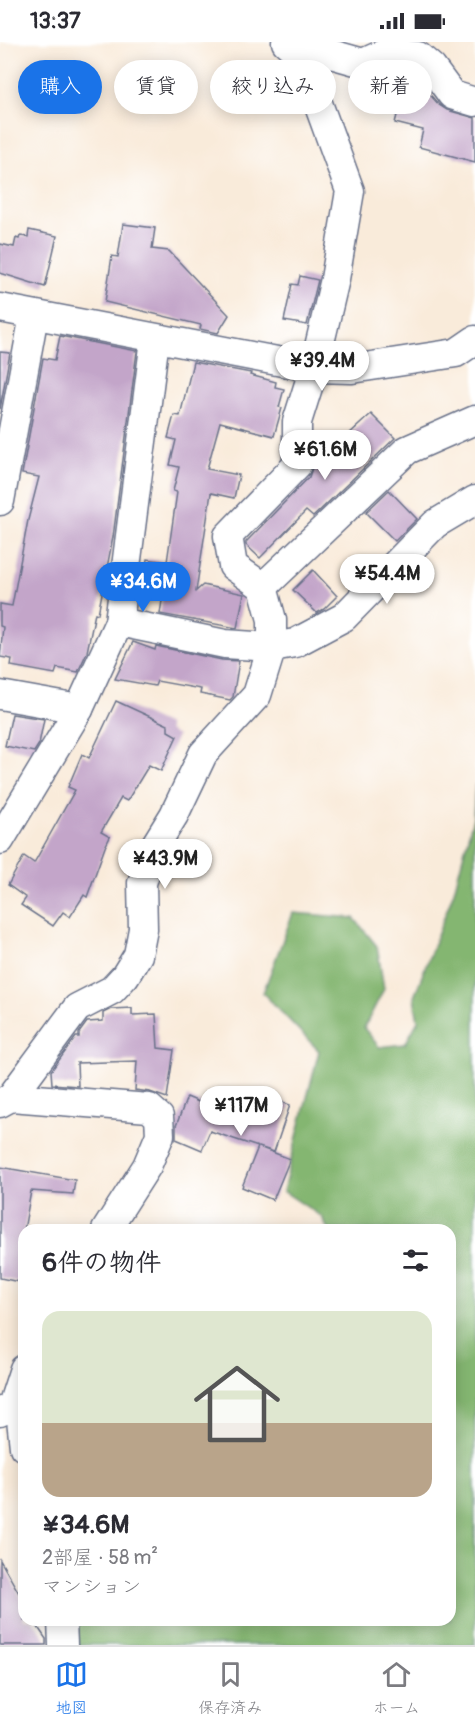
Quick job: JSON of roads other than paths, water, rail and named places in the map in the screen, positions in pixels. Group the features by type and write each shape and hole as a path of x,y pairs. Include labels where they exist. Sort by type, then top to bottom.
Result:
{"street":[{"path":"6,1100 77,1008 112,990 125,976 138,955 143,929 142,883 153,849 174,815 203,754 257,694 272,647 272,620 263,587 233,566 228,536 297,465 297,422 314,368 335,279 350,191 293,48 310,48 363,63 385,53 418,56 432,68 452,95 475,102"},
{"path":"0,308 314,368 352,369 456,353 475,340"},
{"path":"0,501 34,315"},
{"path":"3,833 79,709 119,622 155,339"},
{"path":"263,587 407,450 475,420"},
{"path":"119,622 225,644 272,647 295,643 344,617 435,524 475,500"},
{"path":"0,695 79,709"},
{"path":"6,1100 149,1108 159,1117 160,1135 147,1166 110,1224"},
{"path":"6,1409 18,1382"},
{"path":"62,1626 63,1645"}]}
